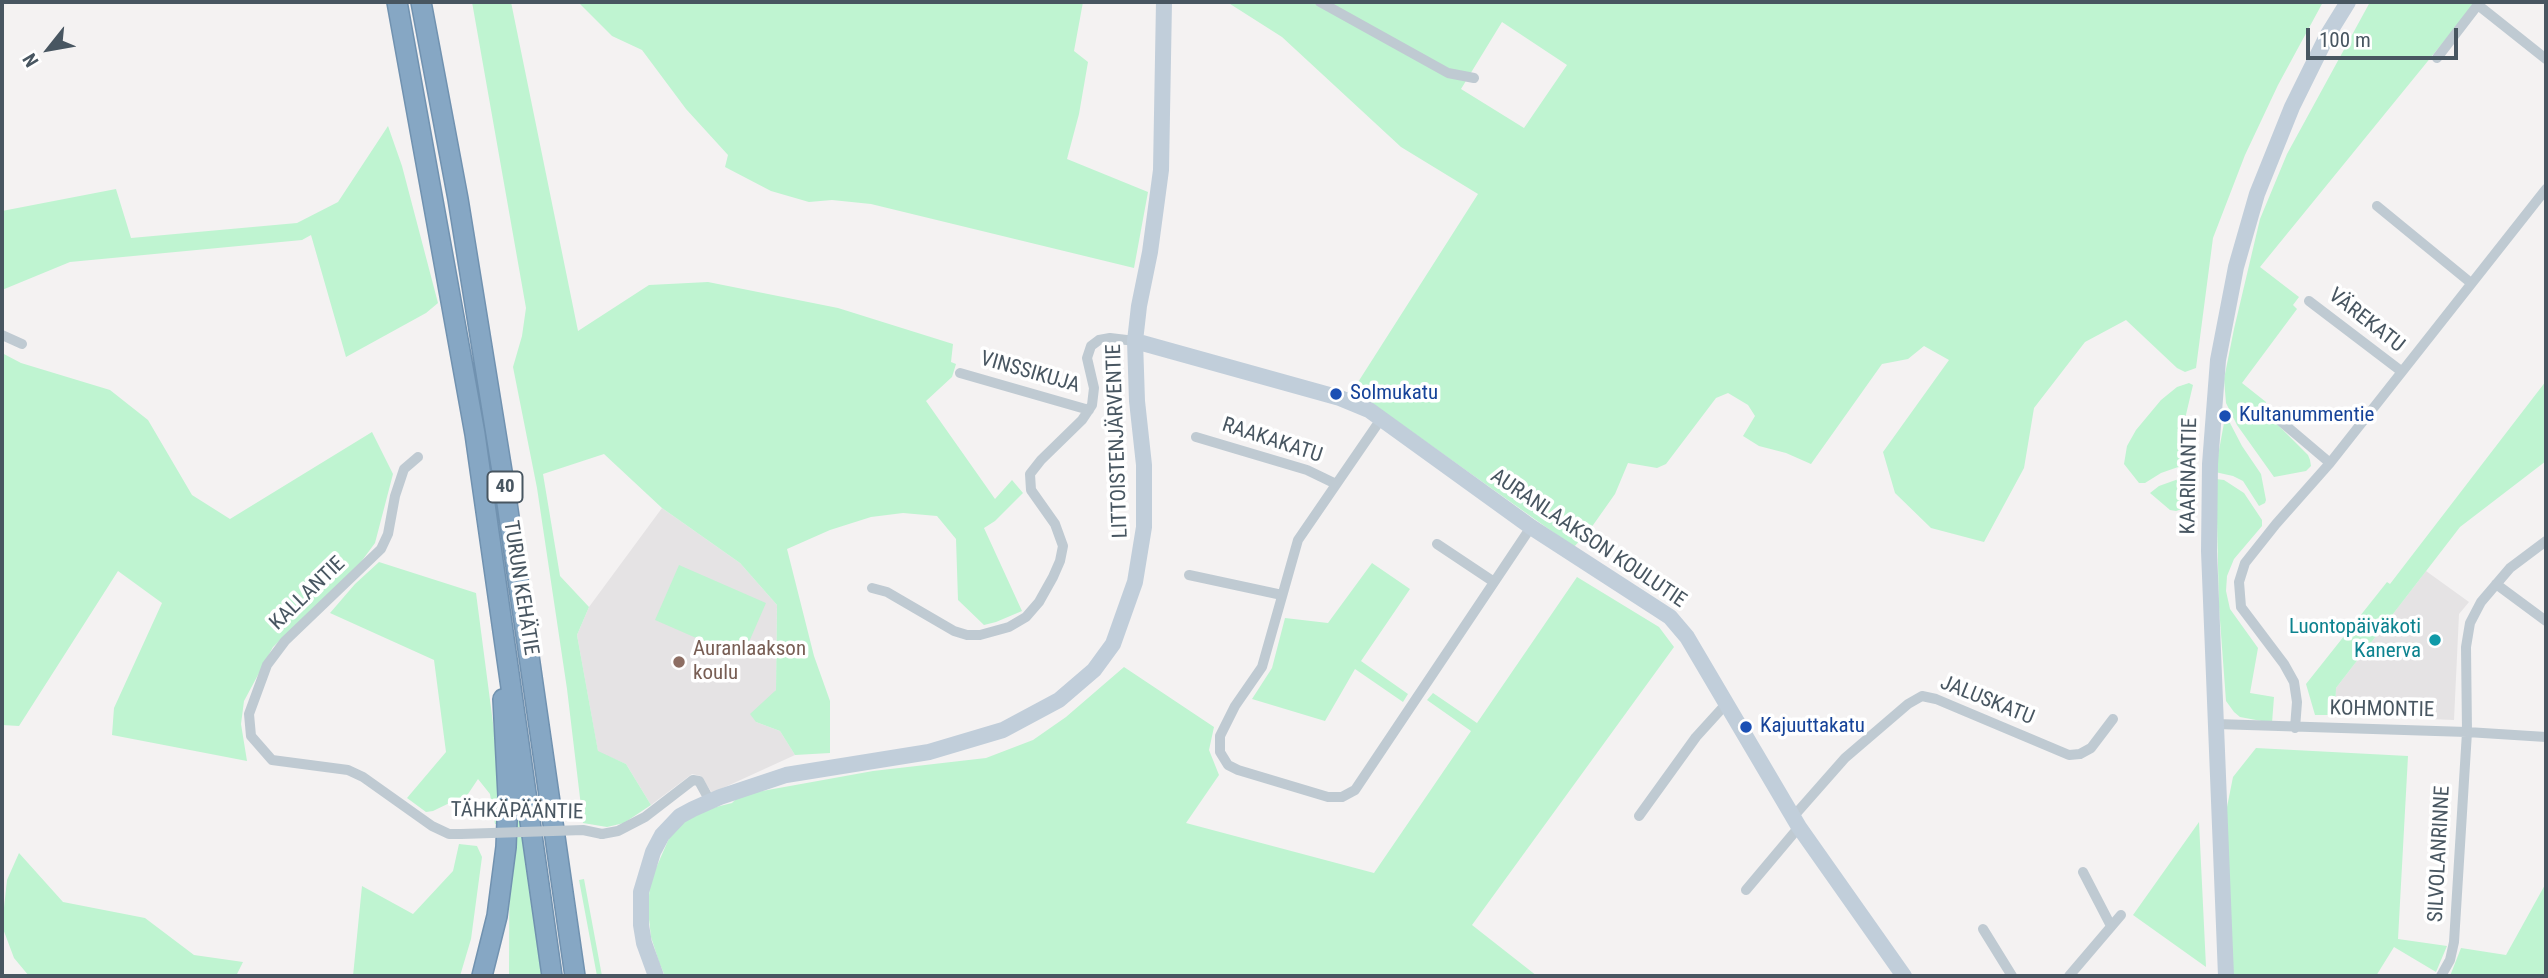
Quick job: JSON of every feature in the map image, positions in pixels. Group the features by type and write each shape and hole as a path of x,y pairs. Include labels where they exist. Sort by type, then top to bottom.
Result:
{"highway":[{"name":"TURUN KEHÄTIE","path":"397,2 475,434 552,976"},
{"name":"TURUN KEHÄTIE","path":"423,2 504,483 575,976"},
{"path":"482,976 497,916 506,847 508,796 497,597"},
{"path":"569,922 583,976"}],"street":[{"name":"LITTOISTENJÄRVENTIE","path":"656,976 644,943 641,892 658,844 674,822 692,808 786,775 929,752 1003,730 1059,700 1104,659 1121,628 1139,563 1144,527 1143,452 1137,401 1135,341 1161,170 1164,2"},
{"path":"1320,2 1448,73 1474,78"},
{"name":"KAARINANTIE","path":"2226,976 2209,500 2218,360 2236,267 2257,194 2292,107 2327,36 2348,2"},
{"path":"2437,58 2479,3 2546,59"},
{"path":"2295,728 2297,702 2294,682 2284,664 2241,607 2238,590 2245,563 2330,463 2546,189"},
{"path":"2377,206 2471,283"},
{"name":"VÄREKATU","path":"2309,301 2400,372"},
{"path":"2,335 22,344"},
{"path":"872,588 887,592 947,627 967,635 980,635 1009,627 1026,617 1039,602 1053,577 1063,547 1055,524 1031,490 1030,474 1089,410 1094,395 1087,358 1091,346 1098,340 1110,338 1135,341"},
{"name":"AURANLAAKSON KOULUTIE","path":"1135,341 1340,398 1369,410 1531,527 1676,623 1796,822 1904,976"},
{"name":"VINSSIKUJA","path":"960,373 1089,410"},
{"path":"2271,413 2330,463"},
{"path":"1381,419 1298,540 1262,667 1223,729 1219,742 1220,752 1228,765 1328,797 1338,798 1351,793 1362,783 1531,527"},
{"name":"RAAKAKATU","path":"1196,437 1307,470 1336,484"},
{"name":"KALLANTIE","path":"272,760 251,736 249,714 267,665 285,641 381,549 388,534 395,496 404,469 418,457"},
{"name":"SILVOLANRINNE","path":"2441,976 2450,960 2454,942 2467,732 2467,635 2474,612 2496,584 2510,568 2546,541"},
{"path":"1437,544 1494,582"},
{"path":"1189,575 1282,595"},
{"path":"2496,584 2546,621"},
{"name":"JALUSKATU","path":"1796,822 1845,758 1908,704 1922,696 1936,699 2069,755 2080,754 2091,748 2113,719"},
{"path":"1639,816 1702,728 1726,704"},
{"name":"KOHMONTIE","path":"2216,724 2546,737"},
{"name":"TÄHKÄPÄÄNTIE","path":"272,760 348,770 363,777 432,826 449,834 583,830 602,834 618,831 645,817 693,780 699,781 710,801"},
{"path":"1746,890 1796,822"},
{"path":"2083,872 2112,926"},
{"path":"2069,976 2121,915"},
{"path":"1983,929 2012,976"}],"shaded area":[{"name":"Auranlaakson koulu","path":"662,508 740,563 777,605 776,690 756,722 780,731 795,755 712,793 701,776 692,774 651,805 626,764 598,752 577,635 589,607"},
{"path":"2426,571 2469,602 2459,614 2454,720 2335,715 2336,688"}],"green space":[{"path":"472,2 511,2 578,331 649,285 708,282 838,308 953,344 951,362 956,364 952,377 926,401 995,499 1012,480 1023,493 995,521 984,528 1022,611 984,625 958,600 956,539 937,516 903,513 871,517 830,530 787,549 814,656 830,701 830,753 795,755 780,731 756,722 750,714 776,690 777,605 740,563 662,508 604,454 543,474 560,576 589,607 577,635 598,751 626,764 651,805 624,823 607,827 583,823 567,689 537,488 513,367 522,336 526,308"},
{"path":"578,2 1083,2 1074,51 1088,62 1079,114 1067,159 1148,192 1134,268 871,204 832,200 809,202 771,191 725,167 728,155 686,109 642,50 612,36"},
{"path":"1227,2 2323,2 2278,85 2245,155 2213,238 2196,368 2185,372 2177,368 2126,320 2085,342 2034,408 2024,468 1984,542 1931,528 1895,493 1883,452 1949,360 1924,346 1908,359 1882,364 1811,464 1786,453 1759,446 1743,436 1755,416 1748,405 1728,393 1716,398 1666,464 1657,468 1628,463 1615,494 1574,547 1353,390 1478,194 1401,147 1282,37","holes":["1502,22 1567,65 1524,128 1461,89"]},
{"path":"2370,2 2476,2 2260,267 2299,297 2293,305 2297,309 2242,383 2266,402 2263,410 2308,455 2311,466 2306,471 2274,477 2237,425 2226,403 2224,379 2234,329 2260,219 2287,154"},
{"path":"388,126 402,166 438,303 426,313 346,357 311,235 302,240 70,262 2,290 2,211 116,189 131,238 297,223 338,202"},
{"path":"2,353 21,363 110,390 148,420 192,495 230,519 372,432 393,474 375,543 358,566 273,647 244,701 241,724 247,761 112,735 114,708 162,603 118,571 19,726 2,725"},
{"path":"2546,381 2546,461 2460,527 2336,688 2335,715 2315,715 2306,684 2387,582 2390,584"},
{"path":"2189,383 2193,385 2184,423 2181,466 2161,473 2145,483 2139,483 2124,464 2127,446 2136,430 2161,400 2177,387"},
{"path":"2227,421 2261,474 2266,500 2259,506 2243,481 2215,472 2224,423"},
{"path":"2184,477 2186,499 2182,509 2170,510 2150,493 2159,486"},
{"path":"2216,479 2224,480 2244,493 2262,520 2262,526 2234,559 2227,576 2226,591 2230,609 2258,648 2250,693 2274,697 2272,723 2240,717 2226,701 2219,607"},
{"path":"379,562 476,593 496,746 503,825 495,824 490,794 478,779 468,794 433,811 426,812 407,798 446,752 434,660 330,613"},
{"path":"1372,563 1410,589 1361,661 1408,694 1403,702 1355,669 1325,721 1252,699 1272,668 1285,618 1328,623"},
{"path":"679,565 766,603 742,658 655,620"},
{"path":"1577,577 1659,627 1674,647 1472,925 1537,976 665,976 659,962 651,937 648,910 650,882 670,836 687,818 732,803 740,795 873,771 986,758 1033,740 1066,717 1124,667 1214,727 1209,750 1219,775 1186,823 1374,873 1471,731 1427,700 1433,693 1477,723"},
{"path":"510,741 545,976 509,976"},
{"path":"2256,748 2408,756 2398,939 2447,946 2436,972 2394,947 2376,976 2232,976 2226,812 2233,777"},
{"path":"2199,822 2206,967 2133,915"},
{"path":"459,844 477,846 482,857 471,939 460,976 353,976 362,886 413,914 453,871"},
{"path":"19,853 63,902 145,918 194,955 243,962 236,976 29,976 14,958 2,926 7,880"},
{"path":"584,879 602,976 597,976 579,880"},
{"path":"2546,883 2546,976 2450,976 2461,948 2506,955"}],"place":[{"name":"Solmukatu","path":"1336,394"},
{"name":"Kultanummentie","path":"2225,416"},
{"name":"Luontopäiväkoti Kanerva","path":"2435,640"},
{"name":"Auranlaakson koulu","path":"679,662"},
{"name":"Kajuuttakatu","path":"1746,727"}]}
